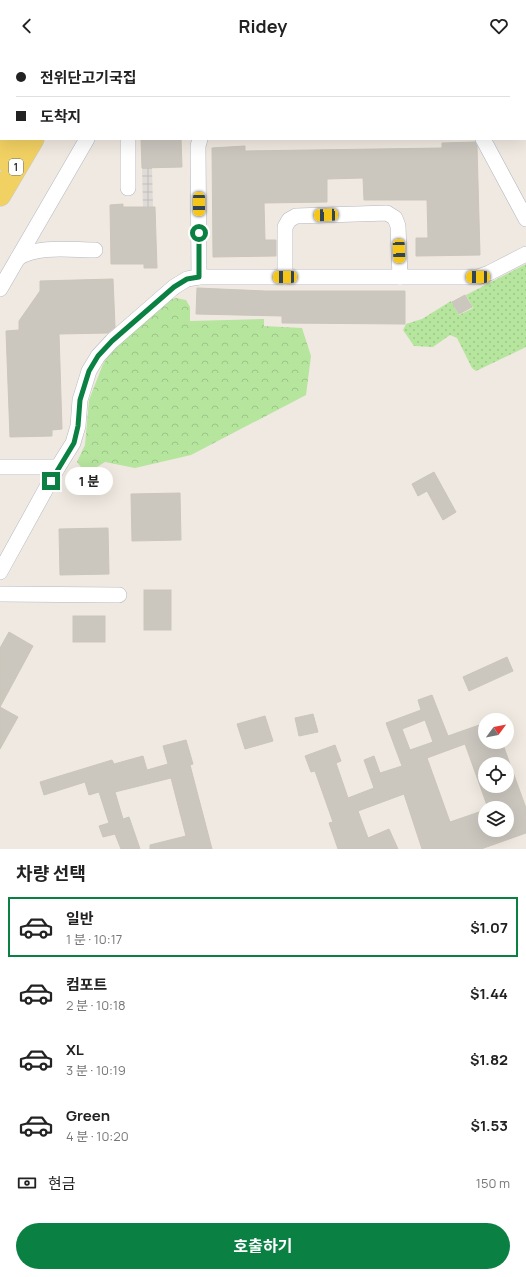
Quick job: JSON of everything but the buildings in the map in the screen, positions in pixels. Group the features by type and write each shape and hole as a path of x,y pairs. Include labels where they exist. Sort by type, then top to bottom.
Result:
{"main road":[{"name":"1","path":"0,159 10,140"},
{"name":"1","path":"0,195 32,140"}],"street":[{"path":"0,289 86,140"},
{"path":"128,140 128,188"},
{"path":"199,277 198,146 200,140"},
{"path":"484,140 526,219"},
{"path":"285,277 285,227 289,220 296,216 387,213 395,218 398,226 400,277"},
{"path":"18,258 26,253 35,251 95,250"},
{"path":"2,565 58,467 74,443 78,426 80,400 89,371 98,356 112,341 174,287 187,279 199,277 478,277 526,254"},
{"path":"0,467 58,467"},
{"path":"0,594 119,595"}],"green space":[{"path":"526,264 526,347 476,371 472,368 457,338 450,335 433,347 414,346 403,330 406,324 422,319 451,301 459,315 473,308 466,295"},
{"path":"176,298 186,300 190,307 190,321 264,319 264,326 302,328 311,356 306,395 191,455 135,468 105,462 92,470 81,467 77,462 85,445 89,400 103,364 118,342 170,300"}],"shaded area":[{"path":"142,168 152,168 153,207 143,207"}],"route":[{"path":"51,481 58,467 74,443 78,426 80,400 89,371 98,356 112,341 174,287 187,279 199,277 199,233"}]}
